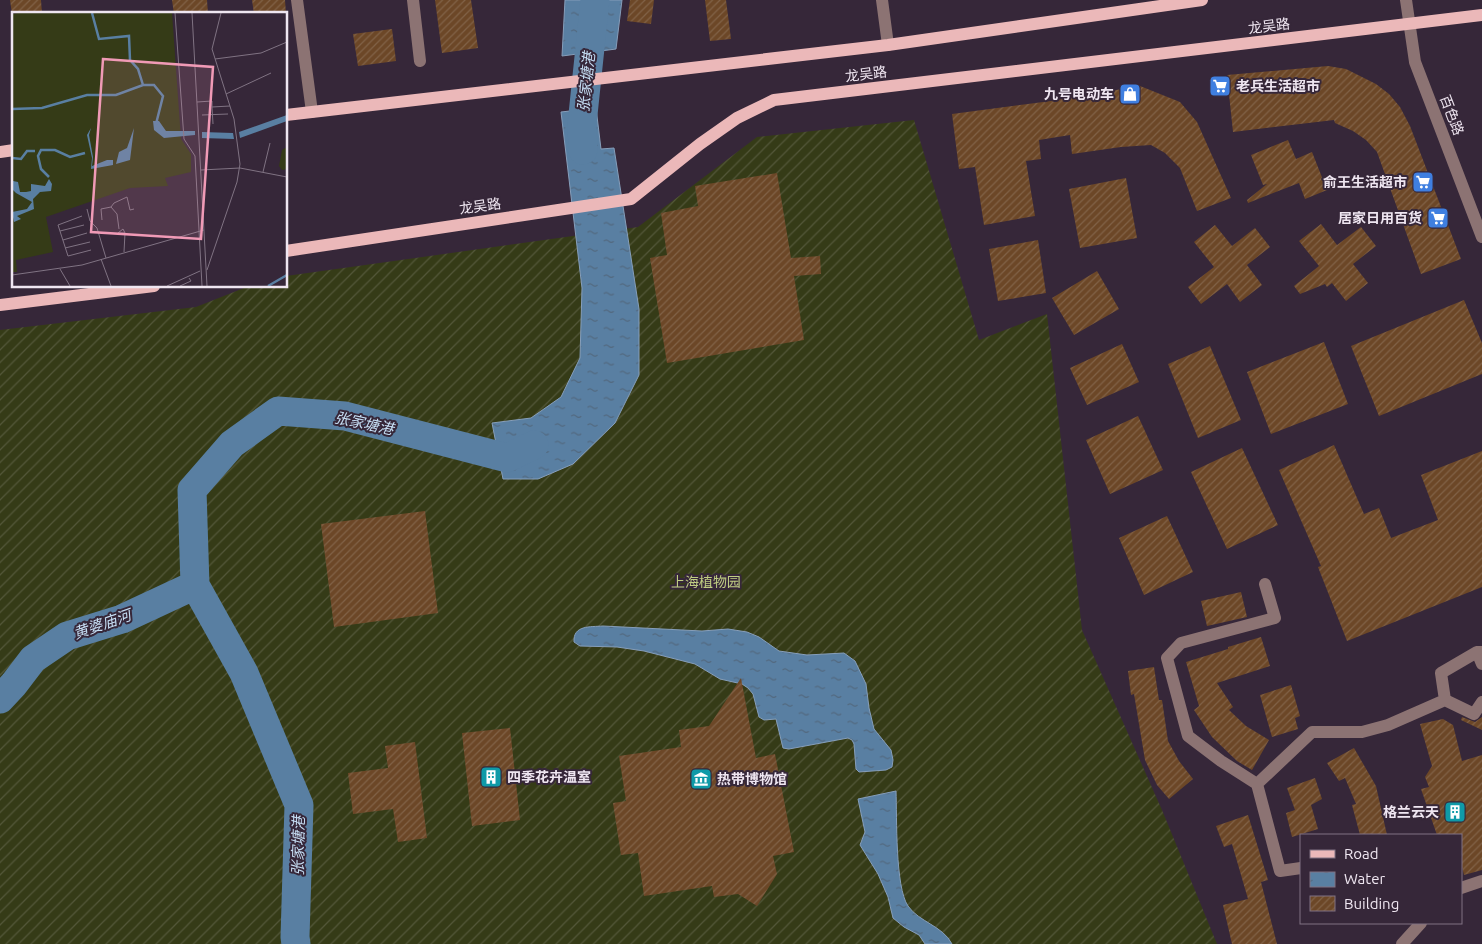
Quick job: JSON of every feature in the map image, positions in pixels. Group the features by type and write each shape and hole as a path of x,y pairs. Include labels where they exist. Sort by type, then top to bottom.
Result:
{"main road":[{"name":"龙吴路","path":"288,115 888,46 1202,0"},
{"name":"龙吴路","path":"288,251 631,199 729,123 774,100 1482,15"},
{"path":"0,305 138,288"}],"street":[{"path":"297,0 312,112"},
{"path":"414,0 420,61"},
{"path":"882,0 888,46"},
{"name":"百色路","path":"1406,0 1415,62 1482,237"},
{"path":"1265,584 1274,618 1181,643 1166,658 1188,736 1221,761 1257,784 1280,871 1300,868"},
{"path":"1445,700 1442,673 1480,656"},
{"path":"1257,784 1312,732 1362,732 1388,726 1445,700"},
{"path":"1445,700 1474,714 1482,702"},
{"path":"1462,888 1482,881"},
{"path":"1402,944 1420,924"}],"green space":[{"name":"上海植物园","path":"914,120 979,340 1047,314 1082,630 1162,810 1217,944 0,944 0,330 196,307 244,288 288,288 288,276 638,227 757,137"}],"water":[{"path":"565,0 622,0 616,49 562,56"},
{"path":"596,108 601,149 614,148 639,309 639,375 615,423 573,464 538,479 503,479 492,423 531,418 561,397 580,358 582,288 561,112"},
{"path":"603,626 702,631 728,629 747,632 759,637 779,651 807,655 844,653 855,661 866,684 874,729 891,750 892,767 886,770 859,772 856,769 854,744 848,738 789,749 783,748 776,719 764,720 759,717 753,694 748,688 742,684 720,679 695,664 644,651 617,647 580,646 574,642 574,636 579,630"},
{"path":"896,791 899,868 904,897 908,906 918,916 937,928 952,944 925,944 919,935 904,927 893,918 888,897 878,874 860,845 865,832 858,799"}],"building":[{"path":"10,0 41,0 42,12 12,12 12,14"},
{"path":"172,0 207,0 208,12 174,12"},
{"path":"252,0 285,0 286,12 254,12"},
{"path":"435,0 471,0 478,48 442,53"},
{"path":"630,0 654,0 651,24 627,21"},
{"path":"705,0 726,0 731,39 710,41"},
{"path":"392,29 396,61 358,66 353,34"},
{"path":"1328,66 1346,69 1376,84 1389,94 1400,107 1410,126 1461,259 1421,274 1377,152 1366,140 1353,131 1335,123 1334,120 1233,132 1227,75"},
{"path":"1140,86 1180,102 1197,122 1231,198 1197,211 1180,168 1165,153 1151,145 1072,154 1070,135 1039,140 1041,159 1026,161 1035,216 984,225 975,167 959,169 952,114 1051,101"},
{"path":"1288,140 1296,159 1312,152 1327,190 1305,199 1299,183 1248,203 1247,200 1267,184 1263,185 1251,155"},
{"path":"777,173 791,258 820,256 821,274 794,276 804,340 667,363 650,258 667,255 661,213 698,206 695,186"},
{"path":"1126,178 1137,238 1080,248 1069,189"},
{"path":"1321,224 1337,245 1361,227 1376,246 1353,264 1368,283 1346,301 1332,283 1327,287 1325,284 1300,294 1294,286 1319,266 1299,241"},
{"path":"1215,225 1232,246 1255,228 1270,247 1247,265 1262,285 1240,302 1227,284 1201,304 1188,287 1214,267 1194,242"},
{"path":"1038,240 1046,293 998,301 989,249"},
{"path":"1097,271 1119,309 1074,335 1052,298"},
{"path":"1464,300 1482,343 1482,374 1379,416 1351,346"},
{"path":"1324,342 1348,404 1271,434 1247,372"},
{"path":"1122,344 1139,382 1087,405 1070,368"},
{"path":"1210,346 1241,420 1198,438 1168,364"},
{"path":"1138,416 1163,470 1110,494 1086,440"},
{"path":"1334,445 1364,514 1379,508 1391,538 1438,520 1421,475 1482,451 1482,587 1347,641 1318,567 1321,566 1279,470"},
{"path":"1242,448 1278,525 1227,549 1191,472"},
{"path":"425,511 438,613 334,627 321,524"},
{"path":"1167,516 1193,572 1144,595 1119,538"},
{"path":"1241,592 1247,617 1207,626 1201,601"},
{"path":"1261,637 1270,666 1217,683 1233,707 1229,710 1246,726 1269,740 1252,770 1237,761 1212,737 1194,710 1199,706 1186,662"},
{"path":"1154,667 1159,700 1162,700 1168,741 1179,761 1193,779 1169,799 1157,785 1145,760 1134,694 1131,695 1128,671"},
{"name":"热带博物馆","path":"741,678 756,758 775,754 794,852 773,856 777,874 757,906 738,894 714,897 712,886 644,896 638,853 621,855 613,803 626,801 619,756 681,747 679,730 709,726"},
{"path":"1291,685 1300,716 1295,718 1298,729 1272,737 1260,695"},
{"path":"1462,717 1475,722 1482,717 1482,730 1461,720"},
{"name":"格兰云天","path":"1443,719 1453,725 1462,761 1482,755 1482,870 1464,875 1462,867 1462,834 1437,834 1421,789 1429,787 1425,777 1432,766 1420,724"},
{"name":"四季花卉温室","path":"510,728 520,820 472,826 462,733"},
{"path":"415,742 427,838 398,842 393,809 353,814 348,773 388,768 385,746"},
{"path":"1354,748 1376,786 1387,834 1360,834 1352,805 1356,804 1345,778 1339,781 1327,763"},
{"path":"1315,778 1322,799 1311,805 1318,829 1292,837 1286,813 1295,810 1287,788"},
{"path":"1248,815 1268,880 1261,882 1277,944 1232,944 1223,905 1248,899 1232,844 1224,847 1216,826"}],"waterway":[{"name":"张家塘港","path":"583,150 582,124 595,0"},
{"name":"张家塘港","path":"296,944 299,805 244,673 195,585 192,490 232,444 278,411 345,416 507,458 534,445"},
{"name":"黄婆庙河","path":"0,699 33,659 67,636 122,619 195,585"}],"place":[{"name":"老兵生活超市","path":"1220,86"},
{"name":"九号电动车","path":"1130,94"},
{"name":"俞王生活超市","path":"1423,182"},
{"name":"居家日用百货","path":"1438,218"},
{"name":"四季花卉温室","path":"491,777"},
{"name":"热带博物馆","path":"701,779"},
{"name":"格兰云天","path":"1455,812"}]}
